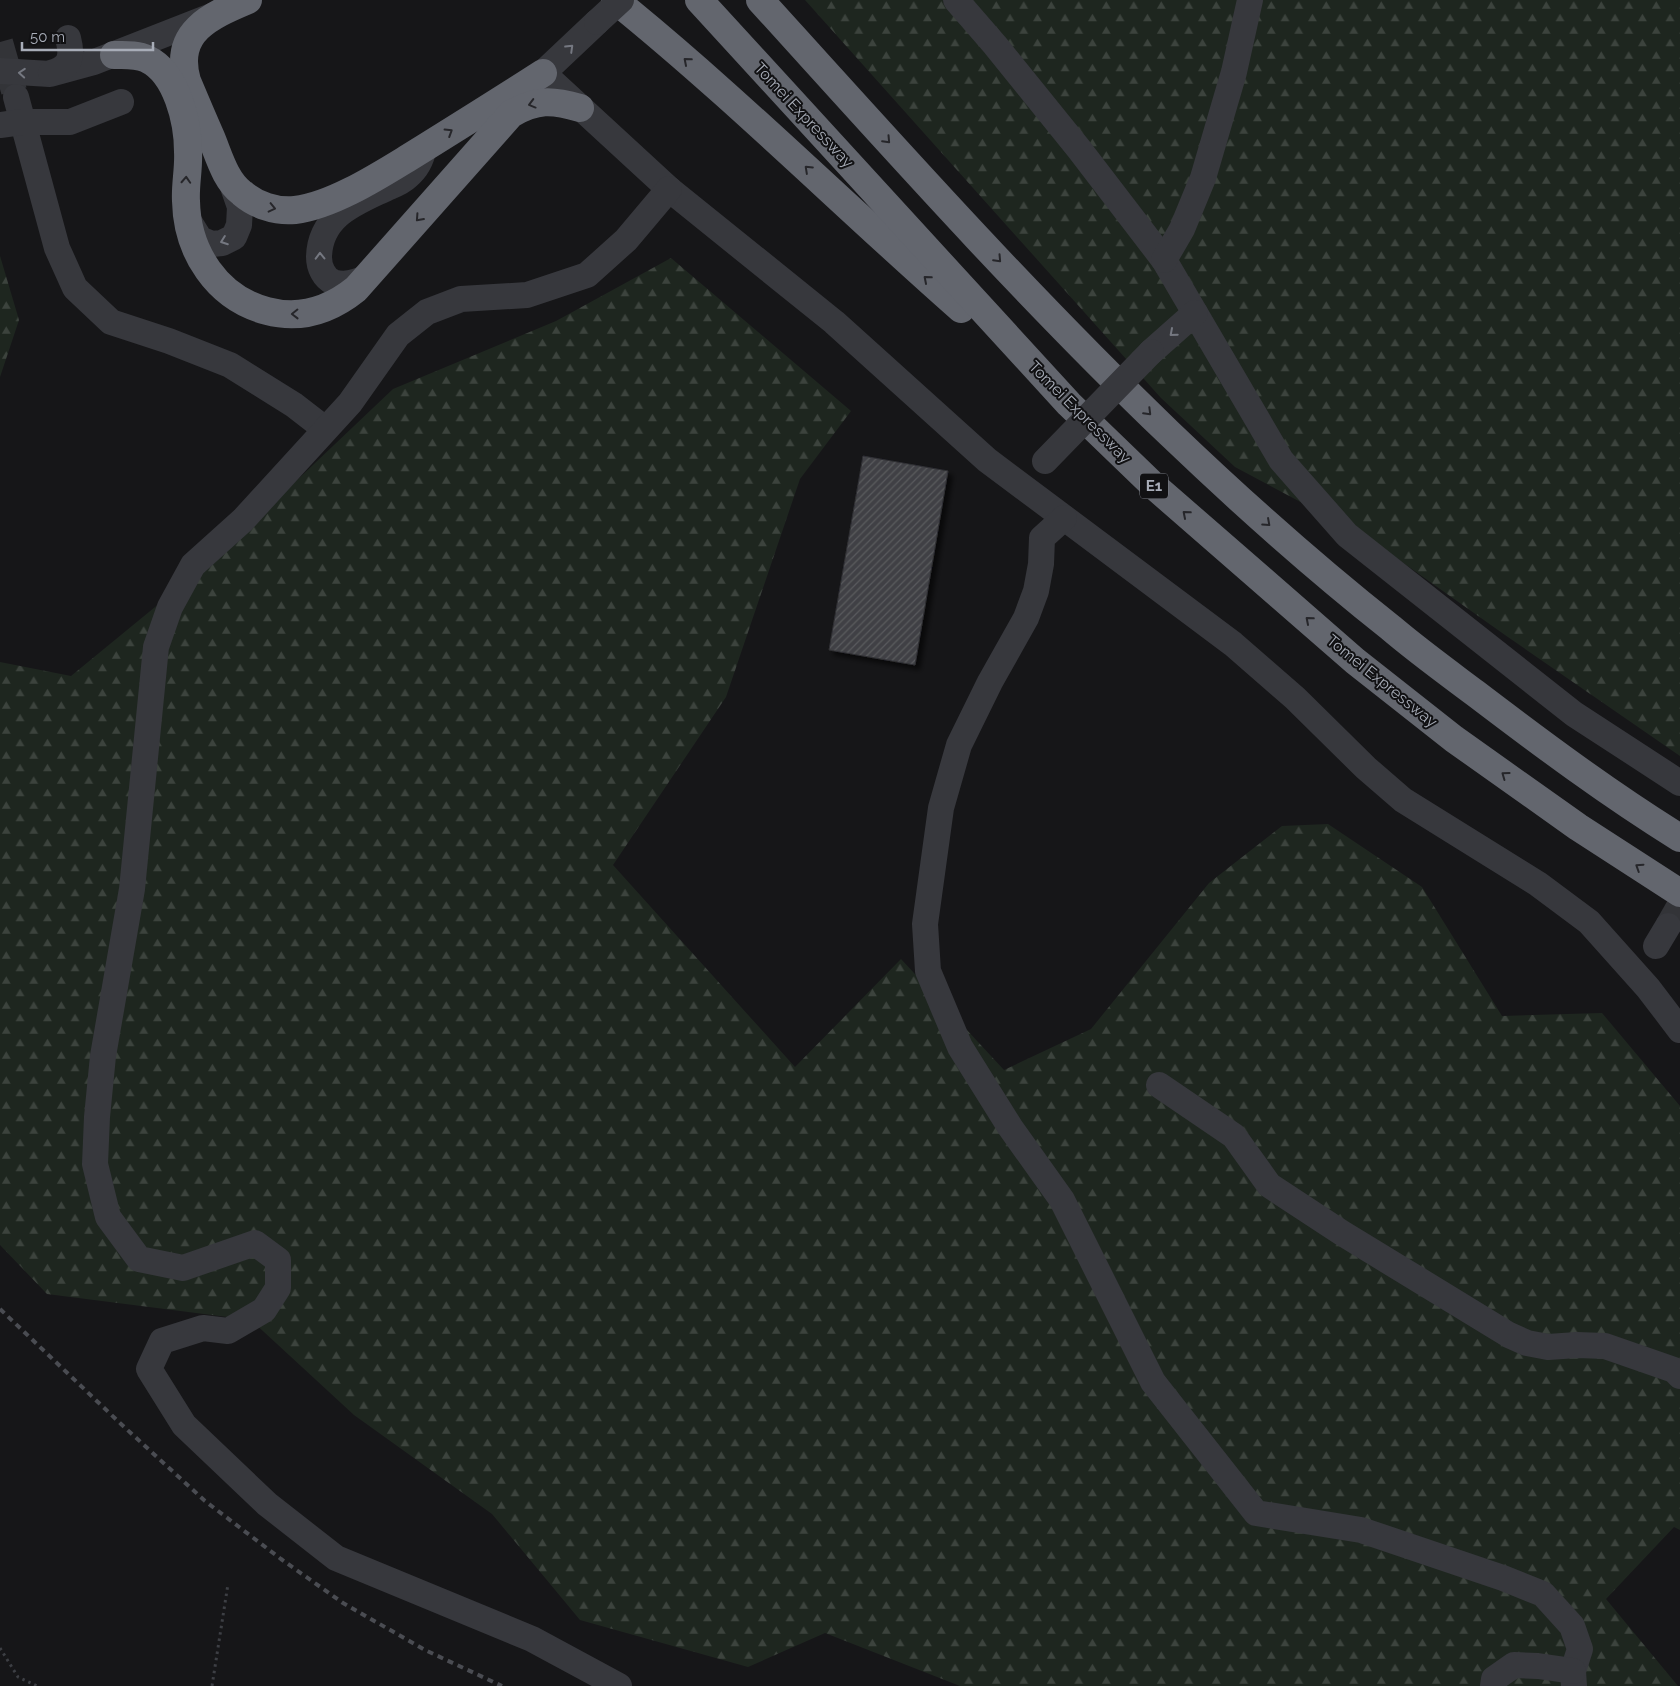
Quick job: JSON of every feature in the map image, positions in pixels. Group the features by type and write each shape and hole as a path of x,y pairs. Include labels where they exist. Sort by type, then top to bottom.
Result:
{"highway":[{"path":"248,0 217,13 193,33 187,45 183,67 223,168 232,184 252,200 279,210 308,208 365,182 424,148 543,73"},
{"path":"615,0 644,23 783,146 902,258 1069,404"},
{"name":"Tomei Expressway","path":"699,0 1069,404 1154,485 1355,661 1454,738 1578,827 1680,893"},
{"path":"760,0 1033,297 1169,433 1277,532 1391,628 1512,721 1645,816 1680,838"},
{"path":"776,0 861,112"},
{"path":"114,55 133,55 147,59 161,69 172,83 182,110 187,132 186,218 195,248 208,273 221,287 253,308 270,312 289,314 316,311 341,301 356,289 511,114 524,106 549,101 580,108"}],"street":[{"path":"621,0 543,73 669,189 834,322 987,460 1233,644 1295,698 1366,768 1403,800 1538,884 1589,922 1648,988 1680,1030"},
{"path":"956,0 1079,149 1164,260 1281,460 1348,535 1574,714 1680,783"},
{"path":"1164,260 1182,229 1203,178 1234,72 1250,0"},
{"path":"0,72 50,74 114,55 217,13"},
{"path":"50,74 60,70 69,61 71,54 68,38"},
{"path":"121,102 70,122 13,115 57,248 75,288 111,322 169,340 230,365 294,404 325,429"},
{"path":"366,278 343,285 331,281 323,273 319,259 321,241 327,228 336,217 349,207 406,179 421,160 424,148"},
{"path":"186,218 200,239 212,244 222,243 234,237 239,225 240,207 232,184"},
{"path":"619,1686 532,1639 336,1558 267,1504 184,1425 148,1369 162,1341 203,1328 228,1331 264,1310 278,1288 278,1260 255,1243 183,1268 139,1259 108,1217 95,1164 103,1056 132,889 156,647 170,607 193,565 243,520 350,403 398,335 427,312 461,299 527,295 587,274 626,240 669,189"},
{"path":"1021,485 1150,352 1195,314"},
{"path":"1064,518 1042,538 1041,564 1026,618 990,682 959,745 941,808 926,924 928,971 960,1047 1010,1127 1062,1200 1153,1382 1256,1513 1360,1530 1503,1578 1543,1594 1572,1626 1580,1649 1574,1679 1538,1666 1514,1665 1494,1679 1493,1686"},
{"path":"1159,1085 1234,1136 1269,1185 1342,1234 1508,1335 1548,1347 1606,1346 1674,1370 1680,1376"}],"path":[{"path":"212,1686 228,1584"},
{"path":"0,1648 18,1677 38,1686"}],"green space":[{"path":"805,0 1680,0 1680,756 1368,538 1235,467 1161,398"},
{"path":"0,256 19,320 0,377"},
{"path":"671,258 851,411 800,479 726,697 613,865 795,1067 901,959 1004,1070 1091,1029 1209,883 1282,826 1328,824 1422,887 1502,1016 1602,1013 1680,1106 1680,1530 1674,1527 1606,1599 1678,1686 960,1686 825,1633 748,1667 580,1620 492,1514 354,1415 251,1320 47,1294 0,1245 0,662 71,676 216,557 393,389 556,321"}],"building":[{"path":"863,456 948,471 915,665 829,650"}],"tunnel":[{"path":"0,42 14,91"},
{"path":"1668,926 1680,905"}],"railway":[{"path":"0,1309 205,1501 281,1559 343,1603 425,1650 502,1686"}]}
